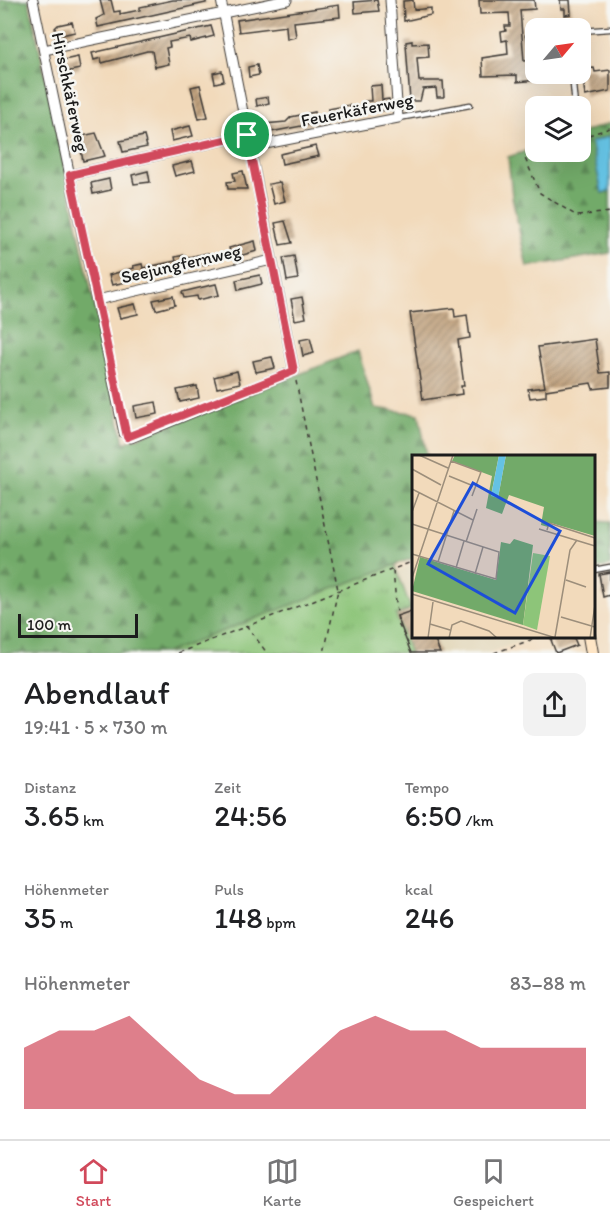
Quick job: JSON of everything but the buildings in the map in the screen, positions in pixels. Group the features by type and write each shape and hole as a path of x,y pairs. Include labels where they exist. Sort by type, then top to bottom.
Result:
{"street":[{"name":"Hirschkäferweg","path":"33,0 127,437 294,371"},
{"path":"221,0 294,371"},
{"path":"44,50 223,11 286,0"},
{"path":"390,0 398,118"},
{"name":"Feuerkäferweg","path":"250,147 398,118"},
{"path":"70,175 247,135"},
{"name":"Seejungfernweg","path":"97,300 272,260"},
{"path":"589,638 592,653"}],"lane":[{"path":"591,30 610,29"},
{"name":"Feuerkäferweg","path":"398,118 470,105"},
{"path":"595,570 610,567"}],"path":[{"path":"591,134 610,128"},
{"path":"527,162 540,193 577,216 610,212"},
{"path":"294,371 338,590 324,653"},
{"path":"178,653 412,562"},
{"path":"393,571 398,624 408,643"},
{"path":"246,625 267,653"},
{"path":"494,653 536,638"}],"shaded area":[{"path":"412,564 412,638 531,638 487,653 410,653 396,615 411,609 398,571"}],"green space":[{"path":"0,0 29,0 124,443 358,351 375,408 419,414 427,455 412,455 412,558 166,653 0,653"},
{"path":"610,123 610,136 592,142 603,193 610,191 610,253 527,267 512,196 508,157 525,151 525,162 591,162 591,130"},
{"path":"595,522 610,523 610,566 595,569"},
{"path":"395,565 411,609 396,615 410,653 166,653"}],"water":[{"path":"610,136 610,191 602,193 591,142"}],"route":[{"path":"247,135 294,371 131,438 127,437 124,433 70,175 247,135"}]}
